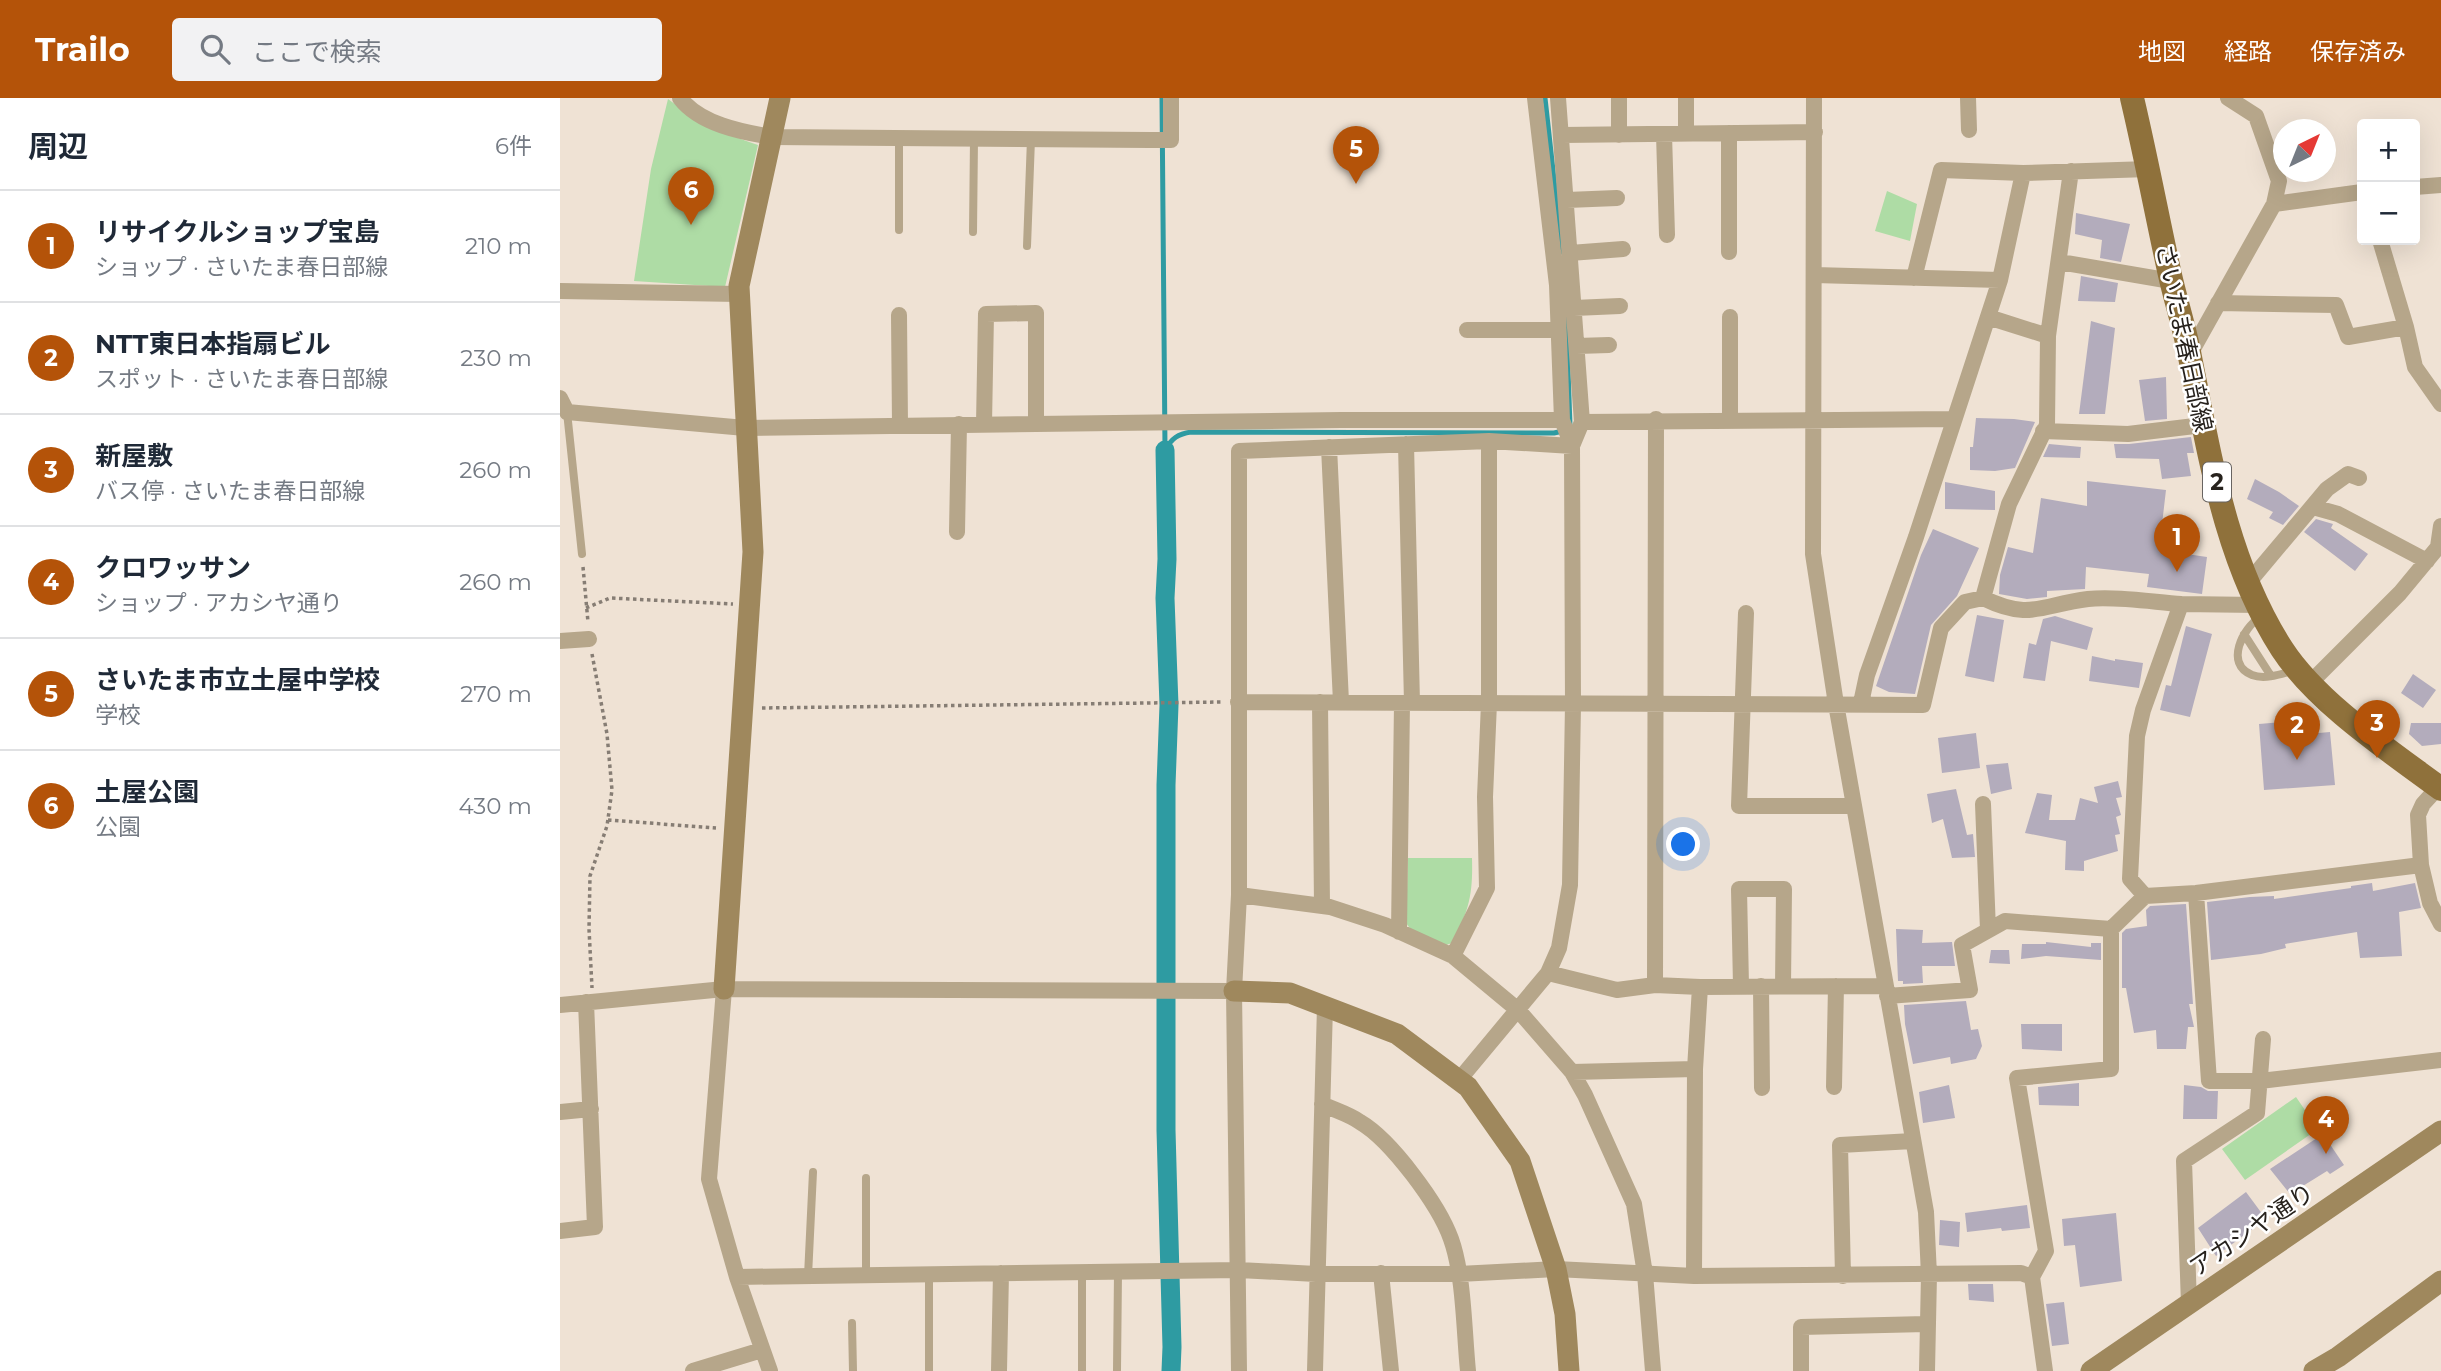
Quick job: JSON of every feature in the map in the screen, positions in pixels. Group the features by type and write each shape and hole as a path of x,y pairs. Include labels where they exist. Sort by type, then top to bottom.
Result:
{"main road":[{"name":"さいたま春日部線","path":"2132,98 2228,530 2256,601 2283,650 2304,676 2378,744 2441,787"}],"street":[{"path":"680,98 706,118 772,137 1150,140 1171,140 1171,98"},
{"path":"770,1371 737,1278 709,1179 736,830 753,552 739,286 780,98"},
{"path":"1459,1080 1548,973 1559,948 1570,885 1573,704 1572,446 1562,420 1557,285 1535,98"},
{"path":"1558,98 1582,422 1572,446"},
{"path":"1619,98 1619,135"},
{"path":"1686,98 1686,134"},
{"path":"1814,98 1813,554 1836,704 1926,1212 1929,1275 1927,1371"},
{"path":"1968,98 1969,130"},
{"path":"2190,354 2273,204 2279,181 2256,116 2228,98"},
{"path":"1562,135 1815,132"},
{"path":"1664,134 1667,235"},
{"path":"1729,134 1729,252"},
{"path":"1914,278 1941,170 2023,173 2148,169"},
{"path":"1983,597 2008,504 2047,425 2048,336 2071,172"},
{"path":"1861,703 1867,675 1916,537 2000,280 2023,173"},
{"path":"2420,187 2441,185"},
{"path":"2273,204 2357,193"},
{"path":"1567,200 1618,198"},
{"path":"2381,245 2415,367 2441,404"},
{"path":"1570,253 1623,249"},
{"path":"2060,262 2171,281"},
{"path":"1814,275 2000,280"},
{"path":"560,291 739,294"},
{"path":"2218,303 2336,305 2348,337 2406,327"},
{"path":"1574,308 1620,306"},
{"path":"984,424 986,314 1036,313 1036,424"},
{"path":"899,315 900,425"},
{"path":"1730,317 1730,420"},
{"path":"1988,317 2048,336"},
{"path":"1466,330 1558,330"},
{"path":"1577,346 1609,345"},
{"path":"563,405 745,428 1177,421 1562,420"},
{"path":"1582,422 1656,419 1954,419"},
{"path":"1655,985 1656,419"},
{"path":"957,532 959,425"},
{"path":"2043,432 2128,434 2203,425"},
{"path":"1239,1371 1234,991 1239,895 1239,451 1489,441 1572,446"},
{"path":"1453,956 1487,888 1485,797 1489,703 1489,441"},
{"path":"1399,932 1407,703 1406,444"},
{"path":"1329,447 1341,702"},
{"path":"1238,702 1923,705 1941,628 1965,602 1983,597 2001,607 2025,612 2090,599 2181,604 2256,601 2313,507 2327,489 2348,474 2359,478"},
{"path":"2313,507 2338,514 2427,561"},
{"path":"2304,676 2400,593 2438,547 2441,526"},
{"path":"2145,896 2130,879 2137,736 2143,710 2181,604"},
{"path":"1746,612 1739,806 1854,806"},
{"path":"560,641 589,639"},
{"path":"1321,702 1322,905"},
{"path":"2441,787 2423,804 2418,815 2421,865 2430,903 2441,924"},
{"path":"1983,804 1988,930"},
{"path":"2045,1371 2032,1277 2046,1251 2017,1078 2111,1069 2111,929 2145,896 2196,893 2421,865"},
{"path":"1741,986 1739,888 1784,890 1783,986"},
{"path":"2196,893 2209,1081 2260,1081 2441,1060"},
{"path":"1239,895 1322,905 1385,925 1453,956 1518,1010 1572,1072 1634,1204 1645,1274 1653,1371"},
{"path":"1548,973 1617,990 1655,985 1836,986 1886,991 1970,990 1962,944 2005,921 2111,929"},
{"path":"1694,1276 1695,1069 1700,986"},
{"path":"1761,986 1762,1088"},
{"path":"1834,1087 1836,986"},
{"path":"560,1005 724,989 1290,993 1397,1034 1468,1087 1520,1161 1556,1269 1565,1314 1569,1371"},
{"path":"560,1231 595,1227 590,1001"},
{"path":"1315,1371 1325,1006"},
{"path":"2189,1304 2184,1161 2257,1113 2263,1039"},
{"path":"1572,1072 1695,1069"},
{"path":"1322,1104 1362,1122 1396,1154 1427,1195 1451,1238 1459,1273 1468,1371"},
{"path":"560,1112 591,1108"},
{"name":"アカシヤ通り","path":"2091,1371 2441,1131"},
{"path":"1843,1276 1840,1145 1913,1141"},
{"path":"737,1278 1239,1270 1459,1273 1556,1269 1694,1276 2021,1273 2032,1277"},
{"path":"999,1371 1001,1273"},
{"path":"1381,1273 1391,1371"},
{"path":"2314,1371 2342,1364 2441,1281"},
{"path":"1801,1371 1801,1327 1926,1324"},
{"path":"693,1371 762,1350"}],"lane":[{"path":"899,138 900,230"},
{"path":"973,232 974,139"},
{"path":"1027,246 1031,139"},
{"path":"563,405 582,554"},
{"path":"2256,601 2240,641 2238,661 2244,670 2253,676 2304,676"},
{"path":"2244,634 2271,676"},
{"path":"808,1276 813,1171"},
{"path":"866,1178 866,1276"},
{"path":"1082,1272 1082,1371"},
{"path":"1117,1370 1118,1272"},
{"path":"929,1275 929,1371"},
{"path":"852,1323 853,1371"}],"path":[{"path":"582,554 589,639 607,734 612,790 608,820 590,876 590,1001"},
{"path":"586,607 610,598 748,604"},
{"path":"743,708 1238,702"},
{"path":"608,820 736,830"}],"green space":[{"path":"668,99 711,126 758,145 725,287 634,281 651,169"},
{"path":"1887,191 1917,204 1910,241 1875,231"},
{"path":"1408,858 1472,858 1469,902 1452,943 1440,947 1412,931 1406,923"},
{"path":"2296,1097 2318,1129 2245,1180 2222,1149"}],"building":[{"path":"2076,213 2130,224 2121,262 2100,258 2102,240 2075,234"},
{"path":"2081,276 2118,283 2115,302 2078,301"},
{"path":"2091,321 2115,328 2105,414 2079,414"},
{"path":"2166,377 2167,419 2145,421 2139,380"},
{"path":"1976,418 2035,422 2015,468 1995,471 1970,470 1970,447 1973,447"},
{"path":"2191,437 2194,453 2187,453 2191,476 2162,479 2159,459 2116,458 2114,444"},
{"path":"2049,444 2081,447 2080,458 2043,457"},
{"path":"2255,479 2299,506 2283,525 2269,518 2273,512 2247,499"},
{"path":"2087,481 2166,490 2159,550 2207,557 2202,594 2147,587 2149,574 2086,567 2085,589 2047,591 2047,597 2027,599 1999,594 2000,575 2008,547 2033,553 2041,498 2087,506"},
{"path":"1945,482 1995,491 1995,510 1945,509"},
{"path":"2316,519 2333,524 2331,528 2368,554 2355,571 2304,532"},
{"path":"1933,529 1979,548 1957,596 1931,625 1915,694 1889,692 1876,686 1921,555"},
{"path":"1977,615 2004,620 1994,682 1965,676"},
{"path":"2055,616 2093,628 2087,650 2051,641 2045,681 2023,678 2029,643 2036,645 2043,619"},
{"path":"2186,626 2212,634 2190,717 2160,710 2166,685 2171,686"},
{"path":"2092,656 2143,663 2139,688 2089,681"},
{"path":"2413,674 2436,690 2423,708 2401,693"},
{"path":"2294,721 2296,735 2330,732 2335,785 2264,790 2259,724"},
{"path":"2411,723 2441,723 2441,744 2422,746 2409,734"},
{"path":"1976,733 1980,768 1942,773 1938,738"},
{"path":"2008,763 2012,789 1991,794 1986,765"},
{"path":"2118,781 2122,797 2116,798 2121,815 2116,817 2120,834 2115,835 2118,851 2084,861 2084,871 2065,870 2066,841 2025,833 2037,793 2052,795 2049,820 2075,820 2080,798 2098,803 2094,787"},
{"path":"1956,789 1967,835 1973,834 1975,857 1952,858 1943,819 1932,823 1927,794"},
{"path":"2372,883 2373,891 2415,883 2421,908 2399,912 2402,956 2360,958 2357,932 2285,944 2286,948 2261,954 2211,960 2207,902 2250,897 2274,896 2274,899"},
{"path":"2186,904 2193,1004 2189,1004 2194,1027 2188,1027 2186,1049 2157,1049 2156,1030 2134,1033 2126,988 2122,988 2122,933 2126,929 2147,926 2146,910 2150,906"},
{"path":"1896,929 1923,930 1922,943 1952,942 1955,966 1922,966 1923,983 1903,984 1903,981 1898,981"},
{"path":"2046,942 2091,947 2091,943 2101,943 2101,960 2046,956 2021,959 2022,944"},
{"path":"1991,950 2009,950 2010,964 1989,963"},
{"path":"1966,1001 1971,1030 1978,1029 1982,1046 1976,1059 1951,1064 1950,1057 1913,1064 1904,1005"},
{"path":"2021,1024 2062,1024 2062,1051 2022,1049"},
{"path":"2079,1083 2079,1106 2039,1105 2038,1087"},
{"path":"1949,1085 1955,1118 1923,1123 1919,1092"},
{"path":"2184,1085 2218,1091 2217,1119 2183,1119"},
{"path":"2323,1134 2344,1165 2330,1174 2327,1171 2290,1194 2270,1169"},
{"path":"2246,1192 2266,1219 2216,1256 2198,1228"},
{"path":"2027,1205 2030,1228 1967,1232 1965,1213"},
{"path":"2116,1213 2122,1281 2080,1287 2075,1245 2064,1246 2062,1219"},
{"path":"1940,1220 1960,1222 1959,1247 1939,1245"},
{"path":"1968,1284 1993,1284 1994,1302 1969,1300"},
{"path":"2064,1302 2069,1344 2052,1346 2046,1304"}],"waterway":[{"path":"1162,98 1165,448"},
{"path":"1545,98 1562,252"},
{"path":"1566,314 1570,426"},
{"path":"1165,450 1176,437 1191,432 1563,431"},
{"path":"1165,450 1165,598 1169,705 1166,785 1166,1130 1171,1371"}],"place":[{"name":"さいたま市立土屋中学校","path":"1356,184"},
{"name":"土屋公園","path":"691,225"},
{"name":"リサイクルショップ宝島","path":"2177,572"},
{"name":"新屋敷","path":"2377,758"},
{"name":"NTT東日本指扇ビル","path":"2297,760"},
{"name":"クロワッサン","path":"2326,1154"}]}
